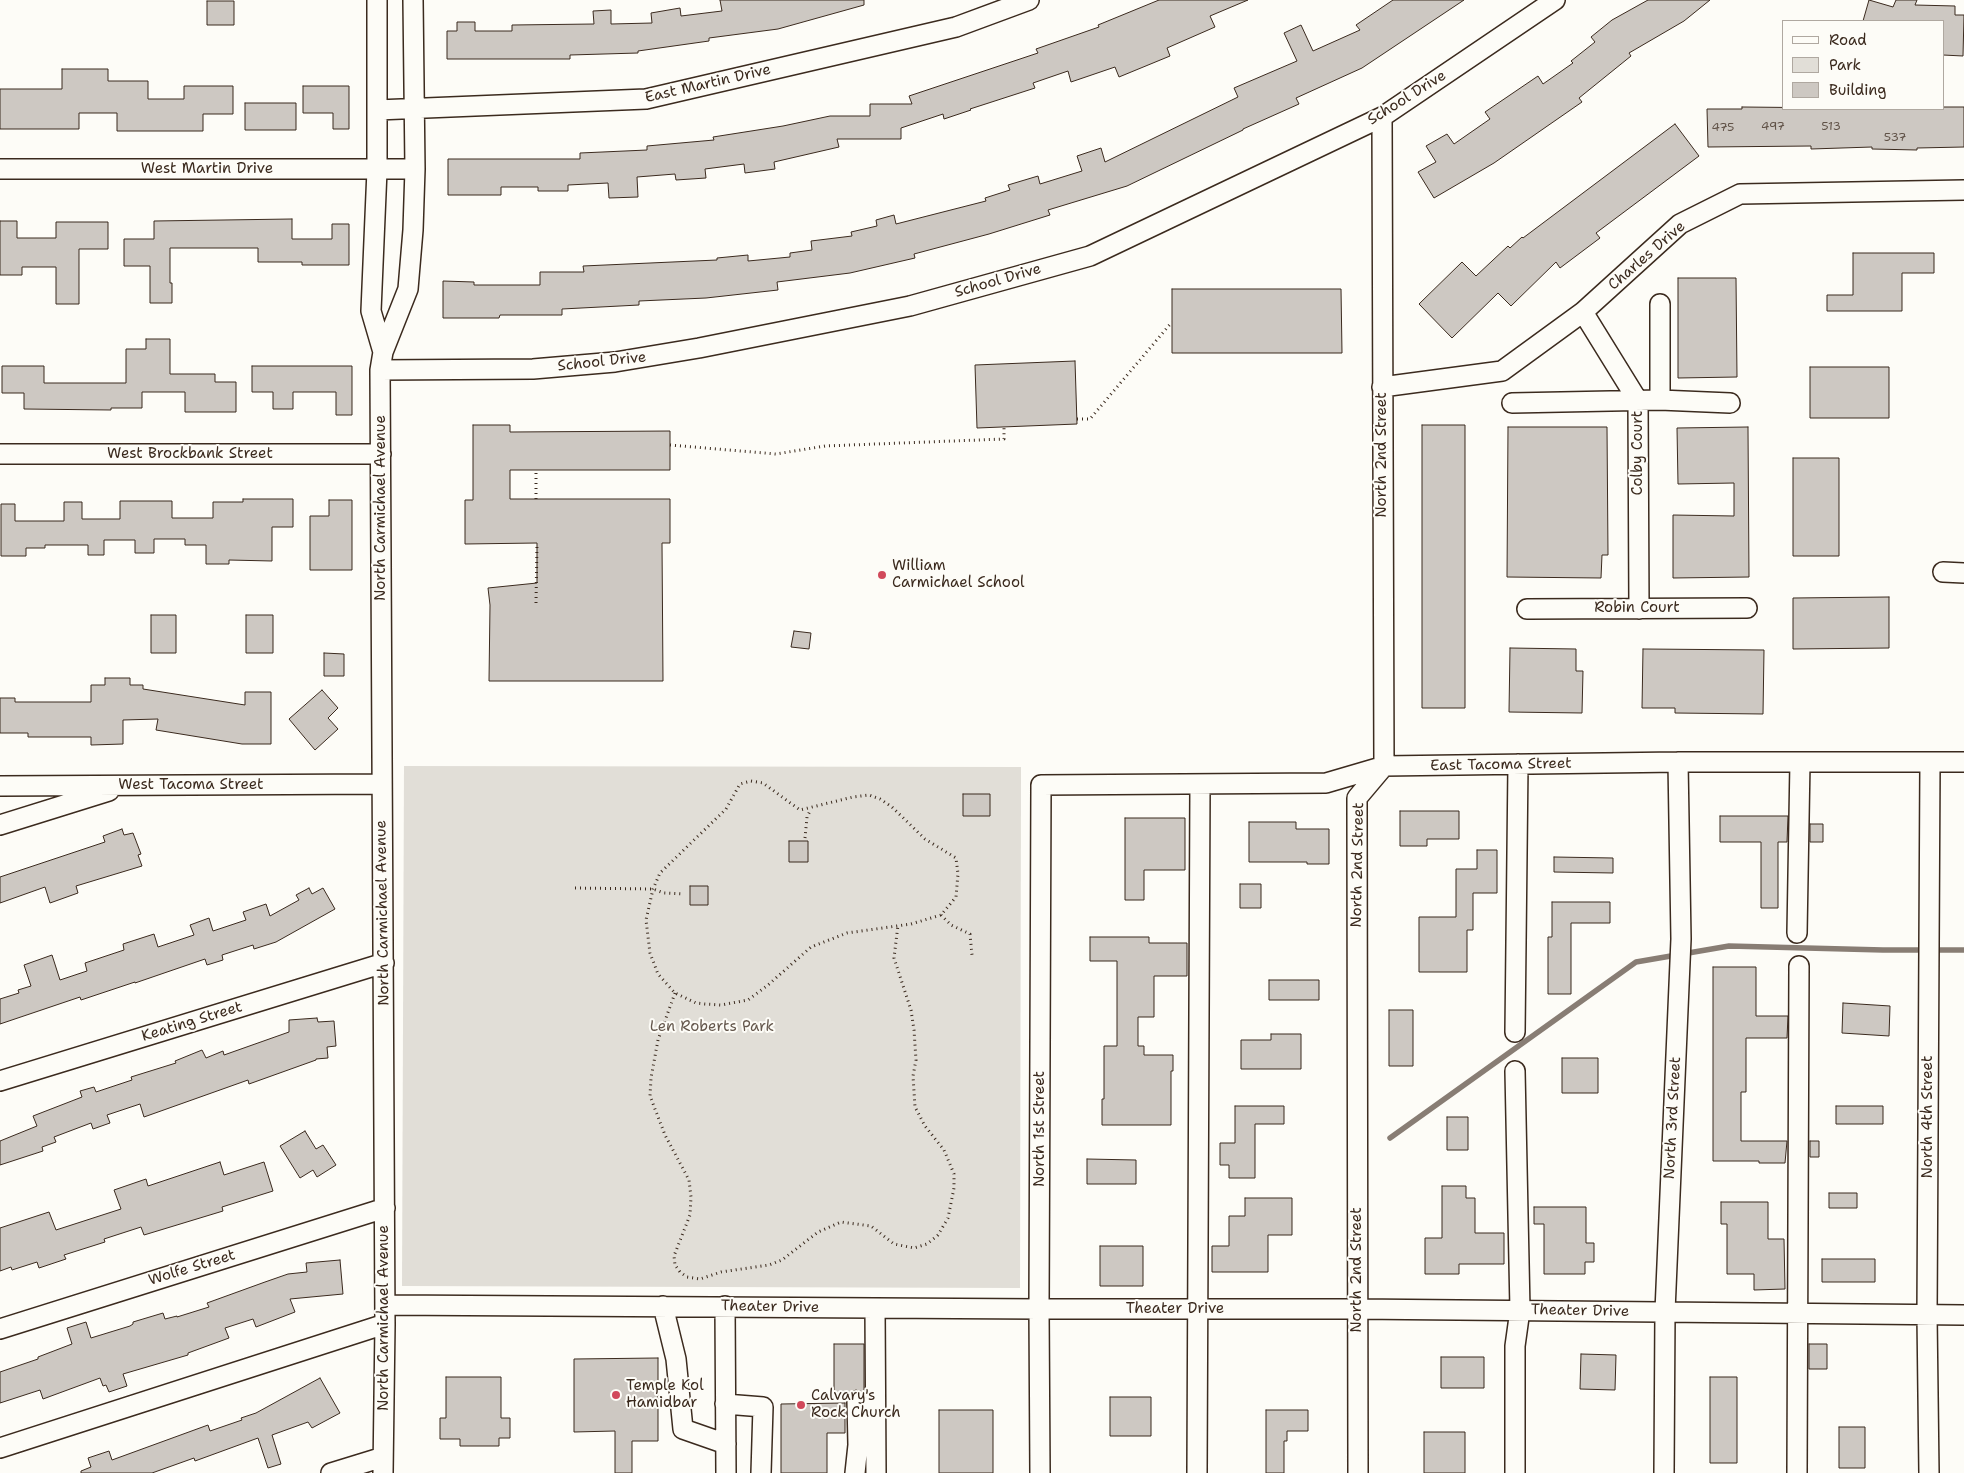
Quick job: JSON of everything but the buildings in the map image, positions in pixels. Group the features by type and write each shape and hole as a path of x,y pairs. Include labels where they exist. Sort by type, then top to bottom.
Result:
{"street":[{"name":"North Carmichael Avenue","path":"377,0 378,170 371,311 382,361 385,1305 383,1465"},
{"name":"North Carmichael Avenue","path":"382,361 408,289 413,230 413,0"},
{"name":"East Martin Drive","path":"377,110 646,99 956,26 1029,0"},
{"name":"School Drive","path":"382,361 533,369 615,362 699,348 910,306 1090,256 1382,117 1555,0"},
{"name":"North 2nd Street","path":"1358,1473 1357,798 1384,766 1382,117"},
{"name":"West Martin Drive","path":"0,169 414,169"},
{"name":"Charles Drive","path":"1382,387 1502,371 1584,312 1680,224 1740,194 1964,190"},
{"path":"1660,304 1660,400"},
{"name":"Colby Court","path":"1584,312 1638,401 1639,608"},
{"path":"1512,403 1660,400 1730,403"},
{"name":"West Brockbank Street","path":"0,454 381,454"},
{"path":"1943,572 1964,573"},
{"name":"Robin Court","path":"1527,609 1747,608"},
{"name":"East Tacoma Street","path":"1041,785 1326,783 1384,766 1678,762 1964,762"},
{"name":"North 3rd Street","path":"1664,1473 1665,1311 1681,939 1678,762"},
{"path":"1797,933 1800,762"},
{"name":"North 4th Street","path":"1929,1473 1927,1315 1930,762"},
{"path":"1516,1032 1518,764"},
{"name":"West Tacoma Street","path":"0,786 382,784"},
{"path":"1197,1473 1200,784"},
{"path":"0,825 128,785"},
{"name":"North 1st Street","path":"1040,1473 1041,785"},
{"name":"Keating Street","path":"0,1081 384,963"},
{"path":"1797,1473 1798,966"},
{"path":"1515,1071 1520,1310 1516,1346 1515,1473"},
{"name":"Wolfe Street","path":"0,1329 384,1208"},
{"name":"Theater Drive","path":"385,1305 1520,1310 1964,1315"},
{"path":"663,1306 676,1359 683,1429 726,1444"},
{"path":"725,1306 726,1473"},
{"path":"875,1308 876,1473"},
{"path":"0,1448 385,1324"},
{"path":"855,1473 858,1445 858,1401"},
{"path":"725,1404 762,1407 761,1473"},
{"path":"331,1473 383,1465"}],"path":[{"path":"1077,419 1090,419 1172,322"},
{"path":"670,445 776,454 825,446 1004,439 1004,426"},
{"path":"536,470 536,499"},
{"path":"536,543 536,603"},
{"path":"751,781 763,783 800,810 841,798 869,795 892,807 925,839 956,858 958,874 956,897 941,915 911,924 847,933 810,947 768,985 748,1000 721,1005 696,1003 675,993 658,974 650,953 646,920 653,889 660,873 726,809 740,784 751,781"},
{"path":"805,838 807,817 811,808"},
{"path":"575,888 653,889 684,894"},
{"path":"941,915 951,925 970,934 972,955"},
{"path":"675,993 658,1040 650,1096 669,1143 689,1180 691,1197 690,1215 674,1256 675,1265 680,1272 687,1277 700,1280 721,1272 769,1265 787,1257 818,1232 841,1222 871,1226 894,1244 914,1248 921,1246 938,1236 948,1218 954,1188 954,1174 944,1150 925,1126 914,1107 913,1076 916,1060 914,1030 911,1010 894,958 898,925"}],"green space":[{"name":"Len Roberts Park","path":"404,766 1021,767 1020,1288 402,1286"}],"waterway":[{"path":"1390,1138 1636,962 1729,946 1964,950"}],"place":[{"name":"William Carmichael School","path":"882,575"},
{"name":"Temple Kol Hamidbar","path":"616,1395"},
{"name":"Calvary's Rock Church","path":"801,1405"}]}
